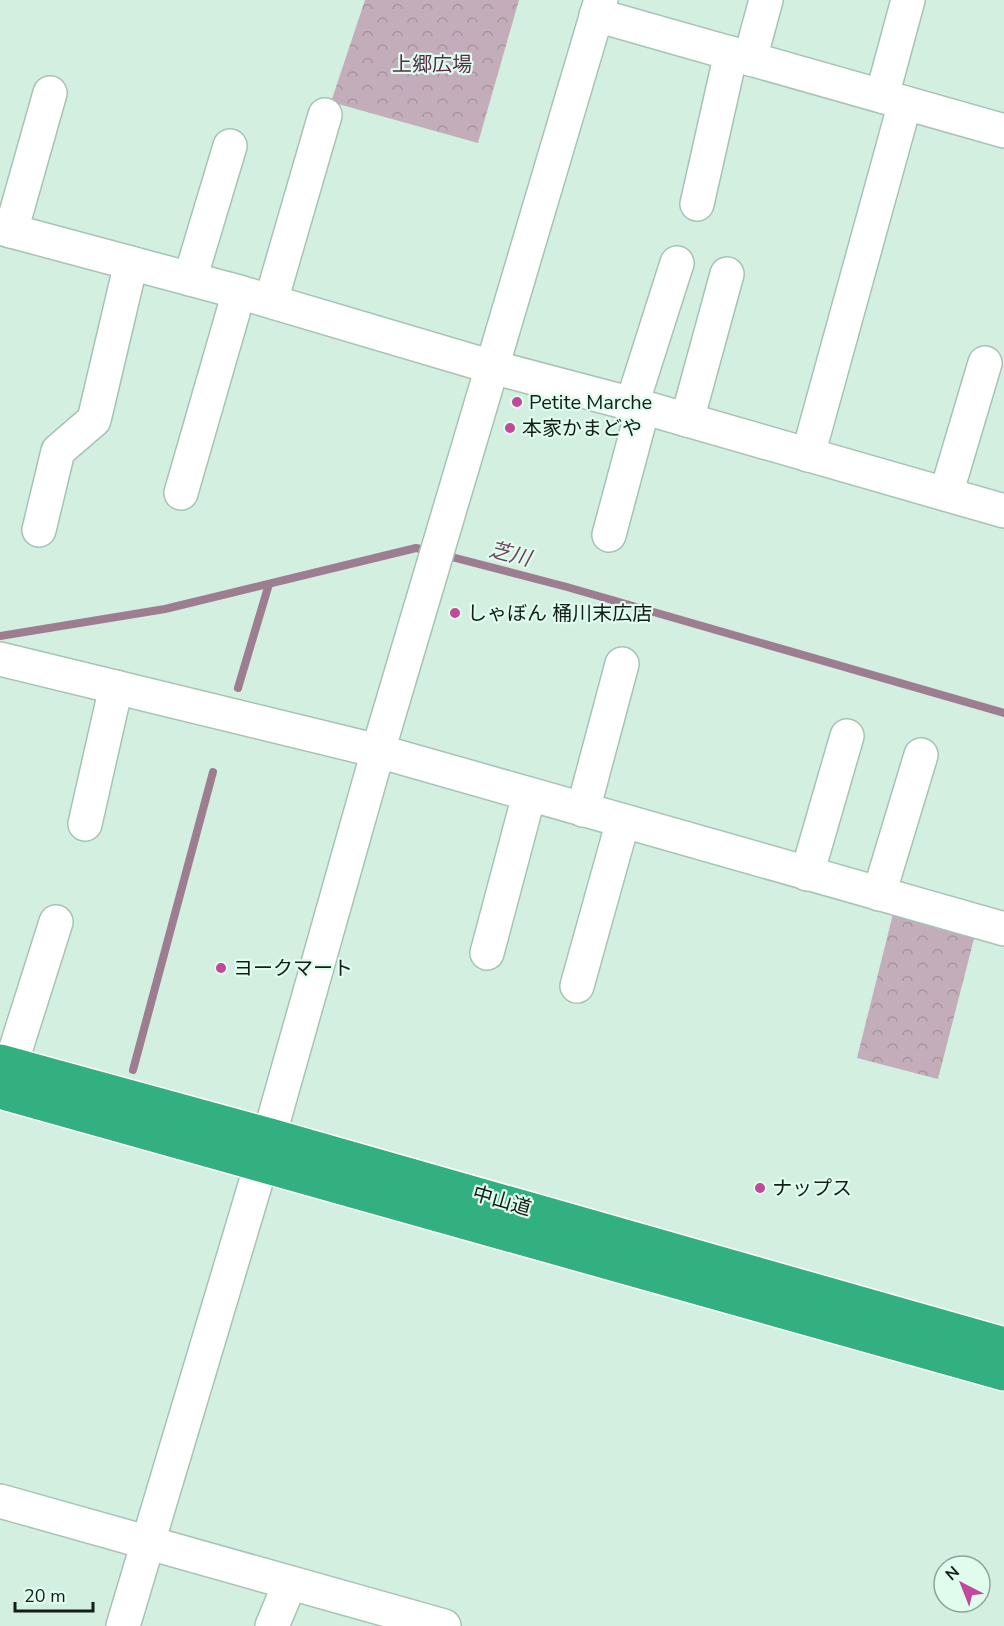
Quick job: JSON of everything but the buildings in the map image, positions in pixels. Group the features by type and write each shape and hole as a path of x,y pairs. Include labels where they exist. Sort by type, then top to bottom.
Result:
{"highway":[{"name":"中山道","path":"4,1072 1004,1374"},
{"name":"中山道","path":"266,1150 1004,1344"}],"street":[{"path":"697,204 740,56 766,0"},
{"path":"808,454 893,99 908,0"},
{"path":"123,1626 266,1150 378,751 598,8 740,56 1004,131"},
{"path":"50,93 5,229 271,301 492,367 638,406 1004,511"},
{"path":"271,301 326,115"},
{"path":"190,279 230,146"},
{"path":"39,530 58,451 94,420 131,263"},
{"path":"609,535 638,406 676,263"},
{"path":"687,420 727,274"},
{"path":"181,493 239,292"},
{"path":"946,494 985,363"},
{"path":"583,810 622,664"},
{"path":"3,666 116,687 378,751 1004,928"},
{"path":"85,824 116,687"},
{"path":"807,874 847,736"},
{"path":"879,894 921,755"},
{"path":"488,953 530,795"},
{"path":"577,986 623,821"},
{"path":"4,1072 56,922"},
{"path":"0,1501 444,1626"},
{"path":"272,1626 290,1583"}],"green space":[{"name":"上郷広場","path":"365,0 519,0 478,143 331,102"},
{"path":"895,906 977,927 938,1079 857,1058"}],"waterway":[{"name":"芝川","path":"0,636 165,609 416,548 430,551"},
{"name":"芝川","path":"444,555 567,587 1004,713"},
{"path":"238,688 269,584"},
{"path":"133,1070 213,772"}],"place":[{"name":"Petite Marche","path":"517,402"},
{"name":"本家かまどや","path":"510,428"},
{"name":"しゃぼん 桶川末広店","path":"455,613"},
{"name":"ヨークマート","path":"221,968"},
{"name":"ナップス","path":"760,1188"}]}
